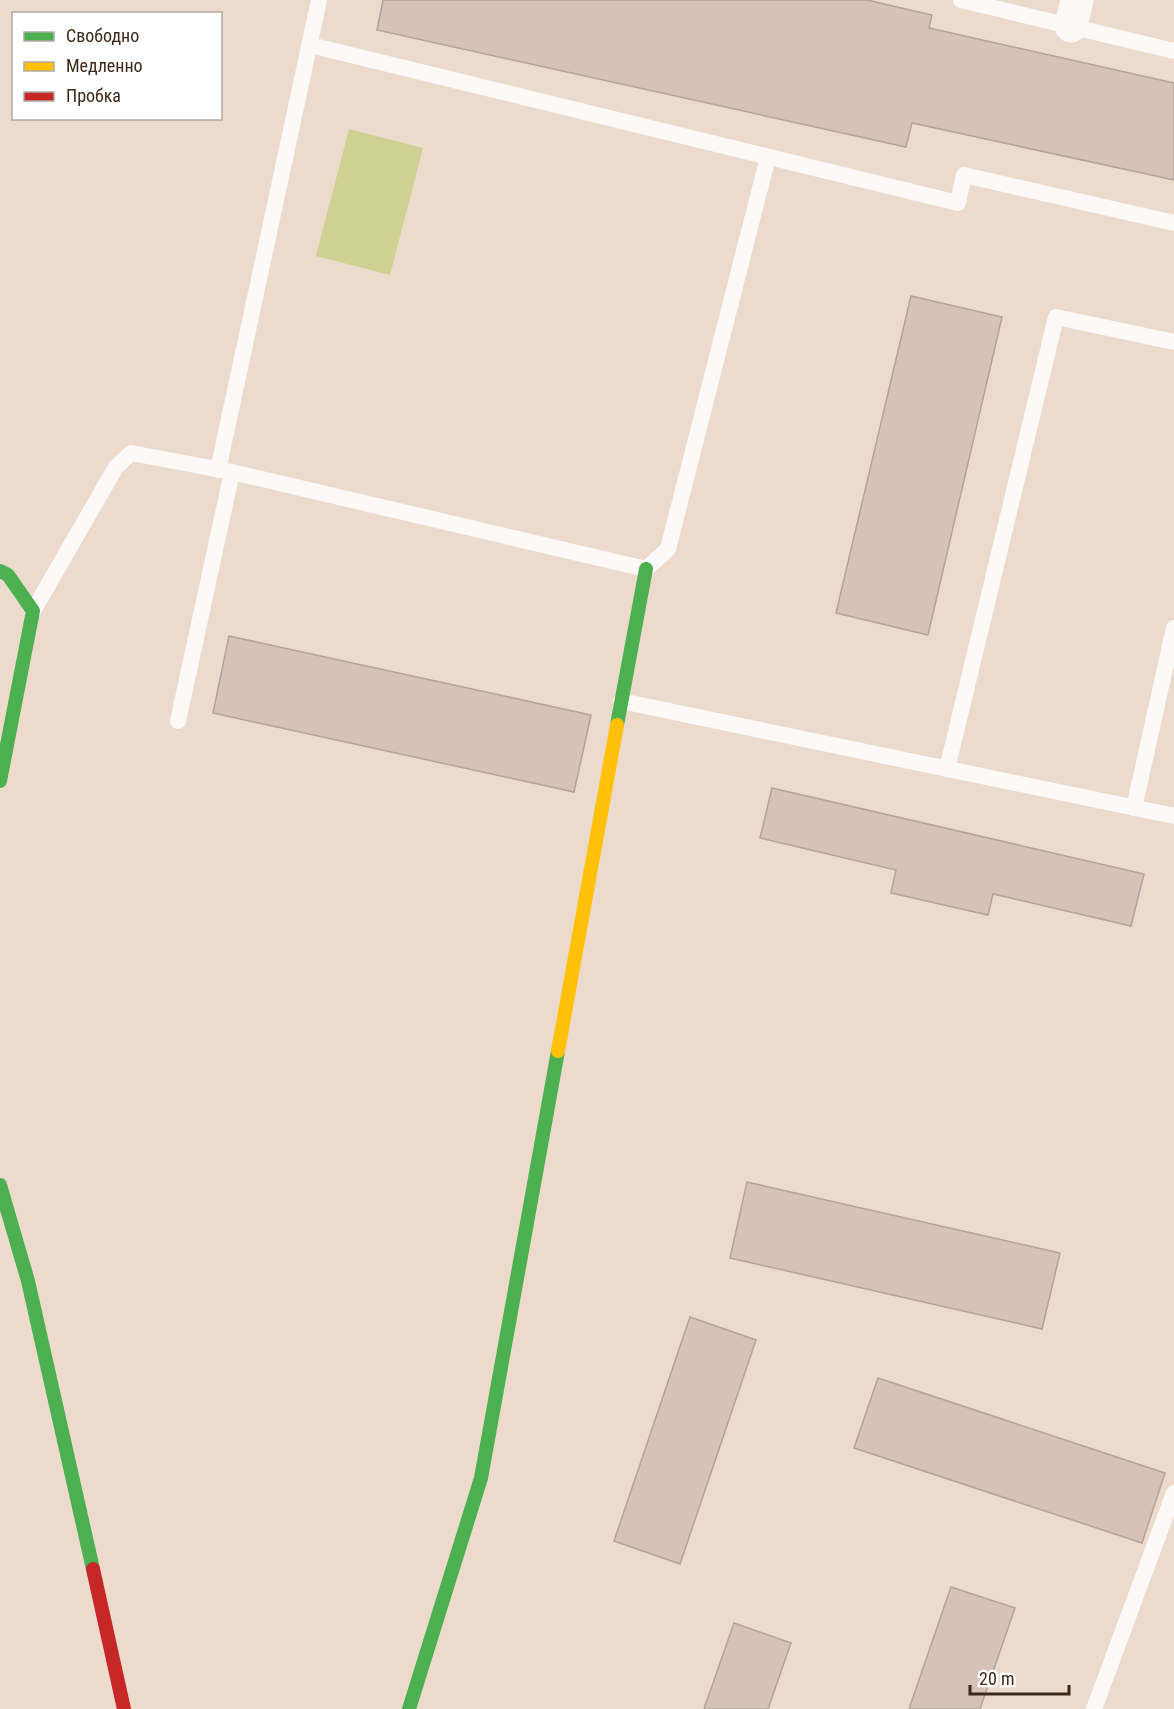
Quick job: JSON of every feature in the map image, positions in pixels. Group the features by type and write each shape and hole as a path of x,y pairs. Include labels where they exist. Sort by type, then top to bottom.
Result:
{"street":[{"path":"409,1709 481,1478 646,569"},
{"path":"0,571 8,575 33,611 0,781"},
{"path":"0,1185 28,1281 123,1709"}],"lane":[{"path":"178,721 225,471 319,0"},
{"path":"962,0 1074,13 1174,51"},
{"path":"310,45 958,203 964,175 1174,223"},
{"path":"33,611 116,466 131,453 225,471 646,569 668,549 768,157"},
{"path":"948,769 1056,317 1174,342"},
{"path":"1134,808 1174,628"},
{"path":"621,701 1174,816"},
{"path":"1094,1709 1174,1493"}],"green space":[{"path":"349,129 423,148 390,275 316,256"}],"building":[{"path":"383,0 867,0 932,15 929,28 1174,83 1174,180 912,123 906,147 377,30"},
{"path":"911,296 1002,317 928,635 836,613"},
{"path":"229,636 591,715 574,792 213,713"},
{"path":"772,788 1144,874 1131,926 993,894 988,915 891,893 896,870 760,838"},
{"path":"747,1182 1060,1253 1042,1329 730,1258"},
{"path":"690,1317 756,1340 680,1564 614,1541"},
{"path":"878,1378 1165,1473 1142,1543 854,1448"},
{"path":"951,1587 1015,1608 980,1709 909,1709"},
{"path":"734,1623 791,1643 768,1709 704,1709"}],"traffic: fast":[{"path":"617,725 646,569"},
{"path":"0,571 8,575 33,611 0,781"},
{"path":"409,1709 481,1478 558,1051"},
{"path":"0,1185 28,1281 93,1569"}],"traffic: slow":[{"path":"558,1051 617,725"}],"traffic: jam":[{"path":"93,1569 124,1709"}]}
